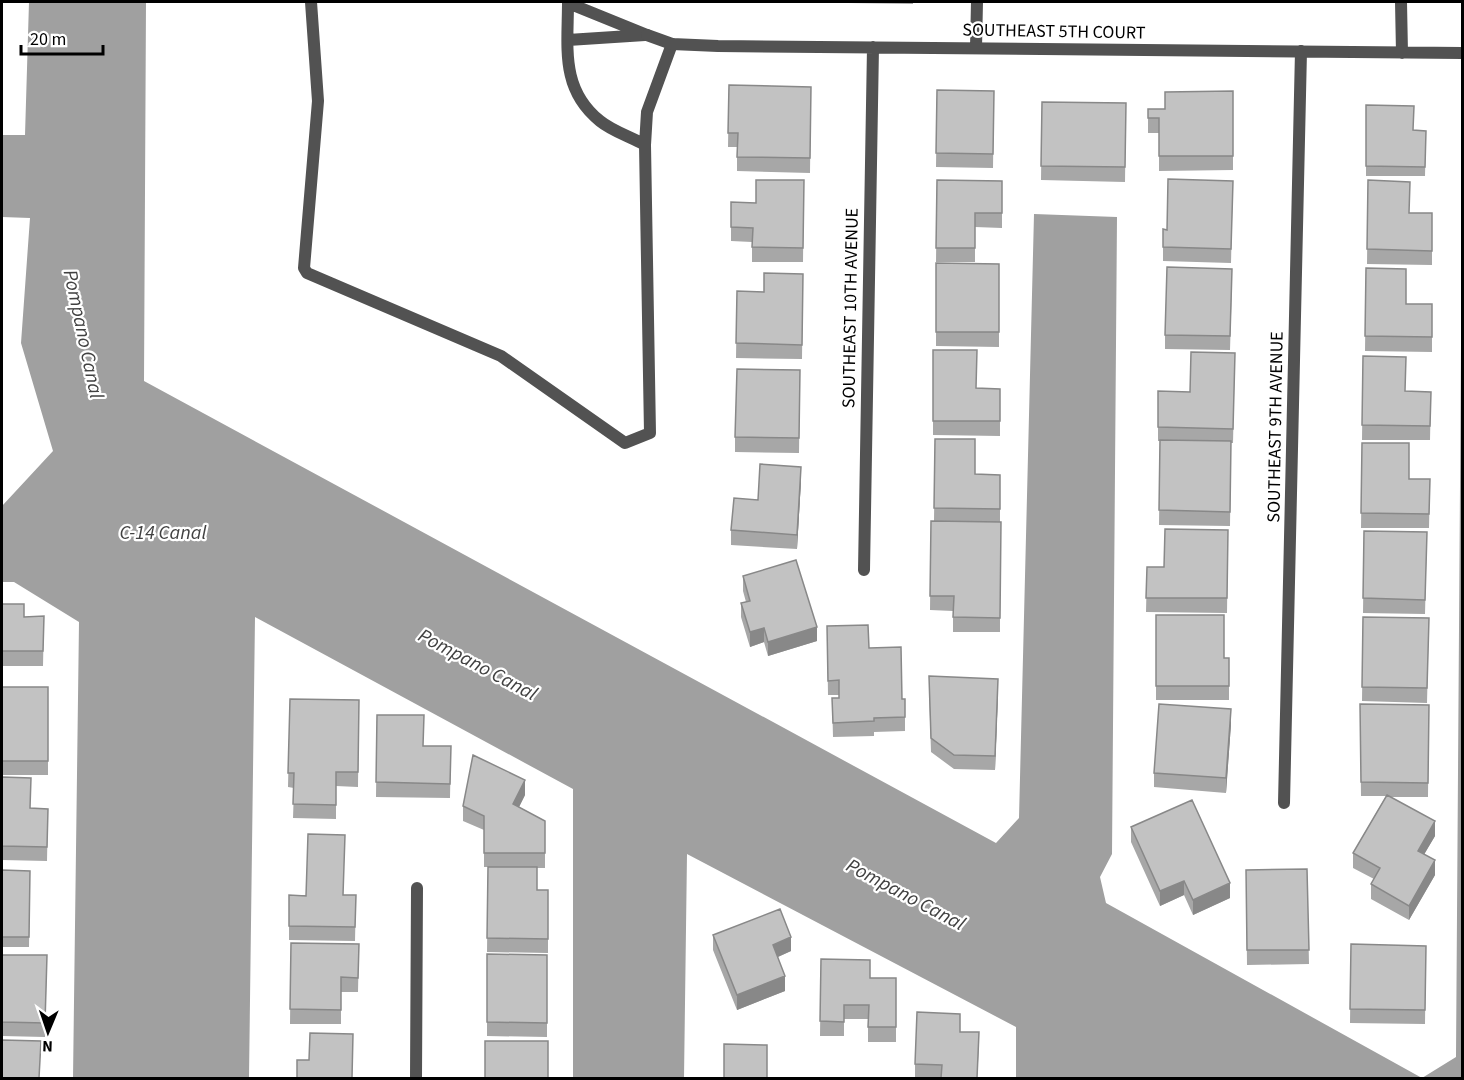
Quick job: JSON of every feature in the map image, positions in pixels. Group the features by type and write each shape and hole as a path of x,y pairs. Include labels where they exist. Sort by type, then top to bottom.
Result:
{"street":[{"path":"311,2 318,101 304,268 307,273 501,356 625,443 650,434 645,145 647,112 672,44"},
{"path":"568,2 568,40 572,84 580,102 601,123 645,145"},
{"name":"SOUTHEAST 5TH COURT","path":"568,2 672,44 1462,53"},
{"path":"976,2 976,48"},
{"path":"1401,2 1402,53"},
{"path":"568,40 647,34"},
{"name":"SOUTHEAST 10TH AVENUE","path":"864,570 873,47"},
{"name":"SOUTHEAST 9TH AVENUE","path":"1284,803 1301,51"},
{"path":"416,1078 417,888"}],"water":[{"name":"C-14 Canal","path":"29,2 146,2 144,381 996,843 1019,818 1034,214 1117,217 1112,854 1100,877 1106,903 1422,1078 1016,1078 1016,1027 687,854 684,1078 573,1078 573,789 255,617 249,1078 73,1078 79,622 14,582 2,582 2,506 53,451 21,343 30,218 2,217 2,135 25,135"},
{"path":"1462,203 1462,1078 1422,1078 1456,1057"}],"building":[{"path":"729,85 811,87 810,158 737,157 738,133 728,133"},
{"path":"937,90 994,91 993,154 936,153"},
{"path":"1233,91 1233,156 1159,156 1159,118 1148,118 1148,109 1165,109 1165,92"},
{"path":"1042,102 1126,103 1125,167 1041,166"},
{"path":"1366,105 1414,106 1413,130 1426,131 1425,167 1366,166"},
{"path":"1168,179 1233,181 1231,249 1163,247 1163,229 1167,230"},
{"path":"756,180 804,180 803,248 752,247 753,228 731,227 731,202 756,203"},
{"path":"937,180 1002,181 1002,213 975,213 975,248 936,248"},
{"path":"1368,180 1410,182 1409,213 1432,213 1432,251 1367,249"},
{"path":"936,263 999,264 999,332 936,332"},
{"path":"1167,267 1232,269 1230,336 1165,335"},
{"path":"1366,268 1406,269 1406,304 1432,304 1432,337 1365,336"},
{"path":"764,273 803,274 802,345 736,343 737,291 764,292"},
{"path":"933,350 977,350 976,388 1000,389 1000,421 933,421"},
{"path":"1191,352 1235,353 1233,429 1158,427 1158,391 1190,392"},
{"path":"1363,356 1406,357 1405,391 1431,392 1430,426 1362,425"},
{"path":"737,369 800,370 799,438 735,437"},
{"path":"935,439 975,439 975,474 1000,475 1000,509 934,508"},
{"path":"1160,440 1231,441 1230,512 1159,510"},
{"path":"1362,443 1409,443 1409,479 1430,479 1429,514 1361,513"},
{"path":"760,464 801,467 797,535 731,530 734,498 758,500"},
{"path":"931,521 1001,522 1000,618 953,617 954,596 930,596"},
{"path":"1165,529 1228,530 1227,598 1146,598 1147,567 1164,567"},
{"path":"1364,531 1427,532 1425,600 1363,598"},
{"path":"796,560 817,627 768,642 764,628 750,632 741,603 750,601 743,576"},
{"path":"2,604 24,604 24,617 44,616 43,651 2,651"},
{"path":"1156,615 1224,615 1224,658 1229,658 1229,686 1156,686"},
{"path":"1363,617 1429,618 1427,688 1362,687"},
{"path":"868,625 869,648 901,647 902,699 905,699 905,717 833,723 832,698 839,698 839,680 828,681 827,626"},
{"path":"929,676 998,679 995,756 954,755 931,738"},
{"path":"2,687 48,687 48,761 2,761"},
{"path":"290,699 359,700 358,772 336,772 336,805 293,804 294,773 288,773"},
{"path":"1159,704 1231,709 1226,778 1154,773"},
{"path":"1360,704 1429,705 1428,783 1361,782"},
{"path":"377,715 424,715 423,746 451,746 450,784 376,782"},
{"path":"473,755 525,780 513,804 545,821 545,853 484,853 484,816 463,806"},
{"path":"2,777 31,778 30,808 48,809 47,847 2,846"},
{"path":"1387,795 1435,821 1418,851 1435,860 1409,906 1371,884 1380,868 1353,853"},
{"path":"1192,800 1230,883 1193,900 1184,881 1160,891 1131,827"},
{"path":"308,834 345,835 343,895 356,895 355,927 289,926 289,895 306,896"},
{"path":"488,867 537,867 537,890 548,890 548,939 487,938"},
{"path":"1307,869 1309,950 1247,950 1246,870"},
{"path":"2,870 30,871 29,937 2,937"},
{"path":"780,909 791,937 773,945 785,976 737,995 713,935"},
{"path":"291,943 359,944 358,978 341,977 341,1010 290,1009"},
{"path":"1351,944 1426,946 1425,1010 1350,1009"},
{"path":"487,954 547,955 547,1023 487,1022"},
{"path":"2,955 47,955 45,1023 2,1022"},
{"path":"821,959 870,960 870,978 896,978 896,1027 868,1027 869,1005 844,1005 844,1022 820,1021"},
{"path":"917,1012 960,1014 960,1032 979,1032 977,1078 941,1078 942,1065 915,1064"},
{"path":"310,1033 353,1034 352,1078 297,1078 297,1060 309,1060"},
{"path":"2,1040 41,1041 39,1078 2,1078"},
{"path":"485,1041 548,1041 548,1078 485,1078"},
{"path":"724,1044 767,1045 767,1078 724,1078"}],"water label":[{"name":"Pompano Canal","path":"84,334"},
{"name":"Pompano Canal","path":"478,664"},
{"name":"Pompano Canal","path":"906,894"}]}
